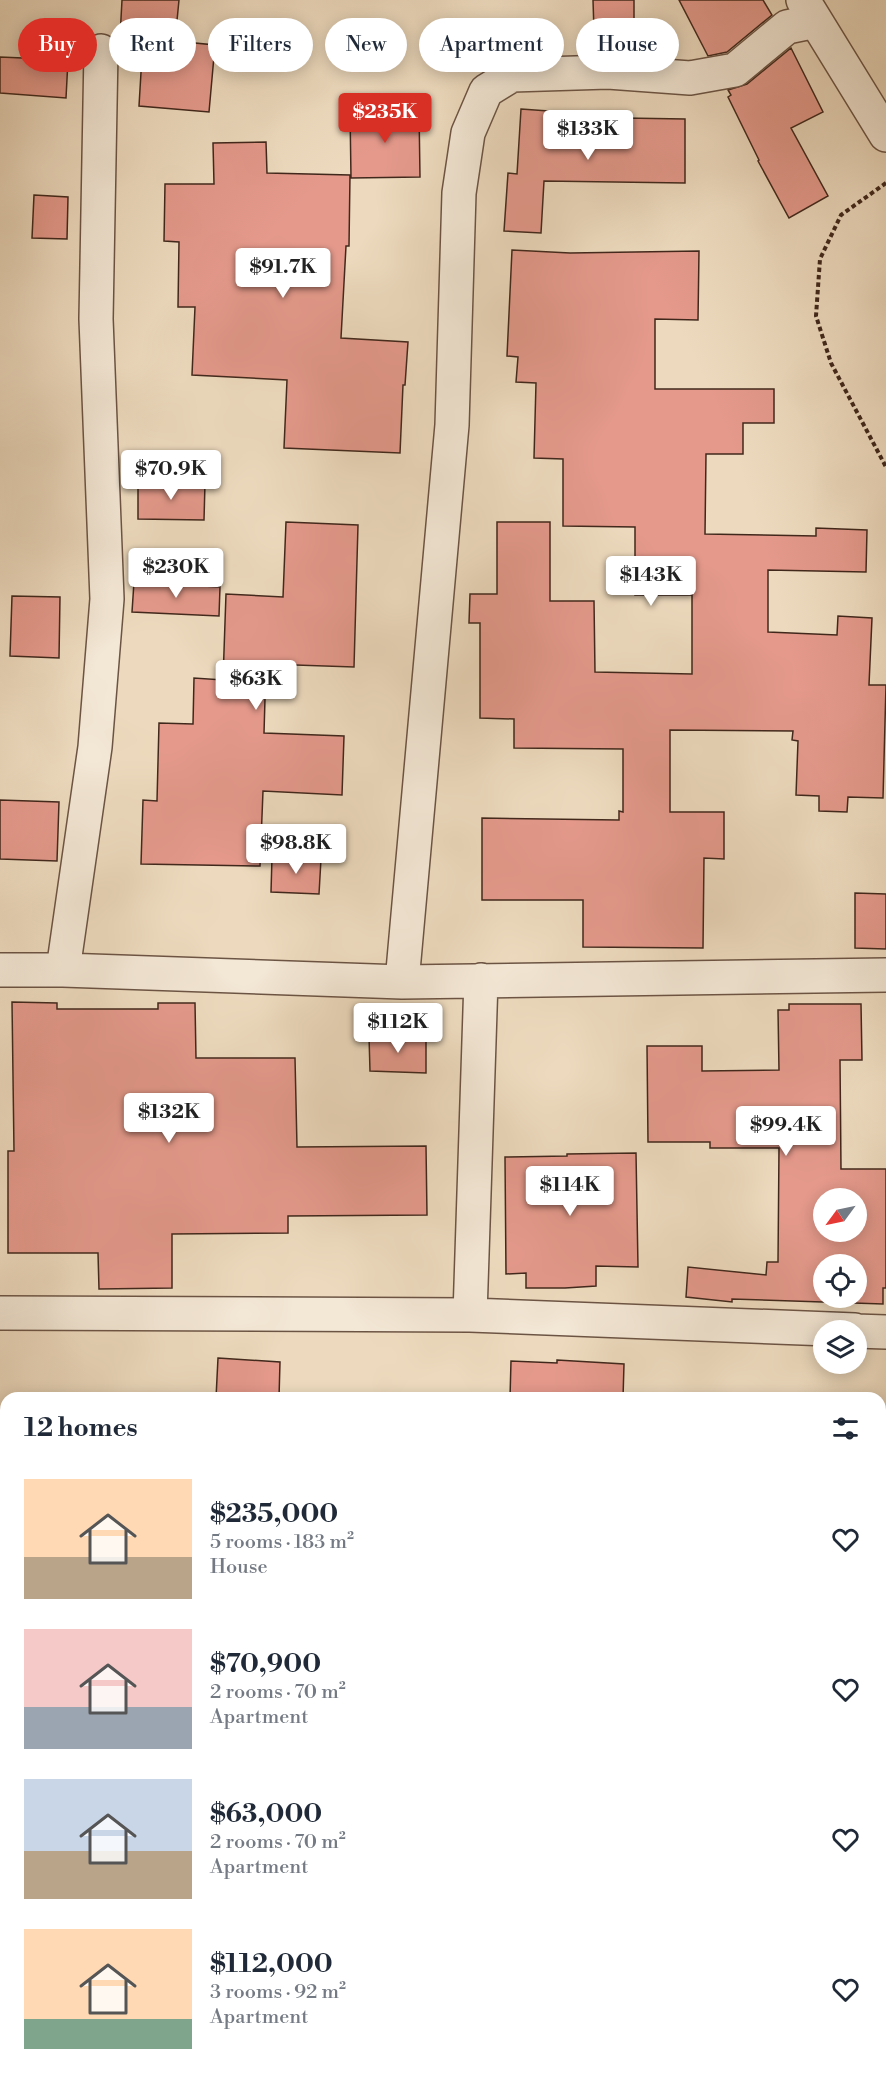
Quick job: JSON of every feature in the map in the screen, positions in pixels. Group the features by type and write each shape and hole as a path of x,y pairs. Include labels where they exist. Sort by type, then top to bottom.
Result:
{"street":[{"path":"402,982 451,436 459,193 468,133 486,91 512,75 608,72 690,78 735,70 810,11 886,135"},
{"path":"63,970 95,747 107,599 96,319 101,51"},
{"path":"0,970 63,970 402,982 886,975"},
{"path":"470,1315 481,980"},
{"path":"0,1313 470,1315 813,1328"},
{"path":"867,1331 886,1332"}],"path":[{"path":"886,183 840,215 820,259 816,316 831,363 886,467"}],"building":[{"path":"122,0 179,0 177,18 121,18"},
{"path":"593,0 634,0 634,18 594,18"},
{"path":"679,0 763,0 772,15 727,52 708,56"},
{"path":"196,43 208,44 208,72 213,72 209,112 139,106 141,72 196,72"},
{"path":"791,48 823,112 791,128 828,196 789,218 758,161 728,97 731,95 728,90 747,84"},
{"path":"0,57 18,58 18,72 67,72 66,98 0,93"},
{"path":"521,109 562,112 560,134 624,136 624,118 685,119 685,183 544,181 541,233 504,231 508,173 517,174"},
{"path":"419,110 420,177 351,178 350,111"},
{"path":"266,142 267,173 350,175 349,246 346,246 341,338 408,342 405,385 403,385 400,453 284,448 287,380 192,375 195,307 178,307 179,242 164,241 165,184 214,184 213,143"},
{"path":"34,195 68,197 67,239 32,238"},
{"path":"512,250 570,253 699,251 698,320 655,319 655,389 774,389 774,423 743,423 743,454 706,454 705,534 816,536 816,528 867,530 866,572 768,570 768,632 837,635 838,616 872,618 869,685 886,685 883,798 848,797 847,812 819,811 819,796 796,795 798,741 792,740 793,731 670,730 670,812 724,812 724,859 704,858 703,948 583,947 583,900 482,900 482,818 619,820 619,811 623,812 623,749 514,748 514,719 480,718 480,623 469,623 470,594 497,594 497,522 550,522 550,601 594,601 595,672 692,674 692,595 635,595 635,527 563,526 563,459 534,458 536,383 516,382 518,357 507,356"},
{"path":"138,481 205,483 204,520 138,519"},
{"path":"286,522 358,525 354,667 266,664 264,733 344,736 342,795 263,791 260,866 141,864 143,800 157,801 159,723 193,724 194,678 223,680 226,594 283,597"},
{"path":"134,582 220,587 219,616 132,612"},
{"path":"12,596 60,597 59,658 10,656"},
{"path":"0,800 59,802 57,861 0,859"},
{"path":"272,857 321,859 319,894 271,892"},
{"path":"855,893 886,894 886,949 855,948"},
{"path":"12,1002 57,1003 57,1009 158,1009 158,1003 195,1003 196,1058 295,1058 297,1147 426,1146 427,1215 288,1216 288,1233 172,1234 172,1288 99,1289 98,1253 8,1253 8,1151 14,1151"},
{"path":"789,1004 861,1004 862,1060 840,1060 841,1169 886,1169 886,1288 883,1288 883,1304 867,1303 867,1254 813,1254 813,1302 732,1299 732,1302 686,1297 688,1267 766,1275 767,1262 778,1262 779,1148 710,1148 710,1142 648,1142 647,1046 702,1046 702,1071 779,1070 778,1010 789,1010"},
{"path":"369,1036 426,1037 426,1073 370,1071"},
{"path":"636,1153 638,1267 596,1266 596,1286 565,1288 526,1288 526,1273 506,1274 505,1157"},
{"path":"218,1358 280,1362 279,1392 216,1392"},
{"path":"557,1360 624,1364 623,1392 510,1392 511,1361 557,1363"}]}
